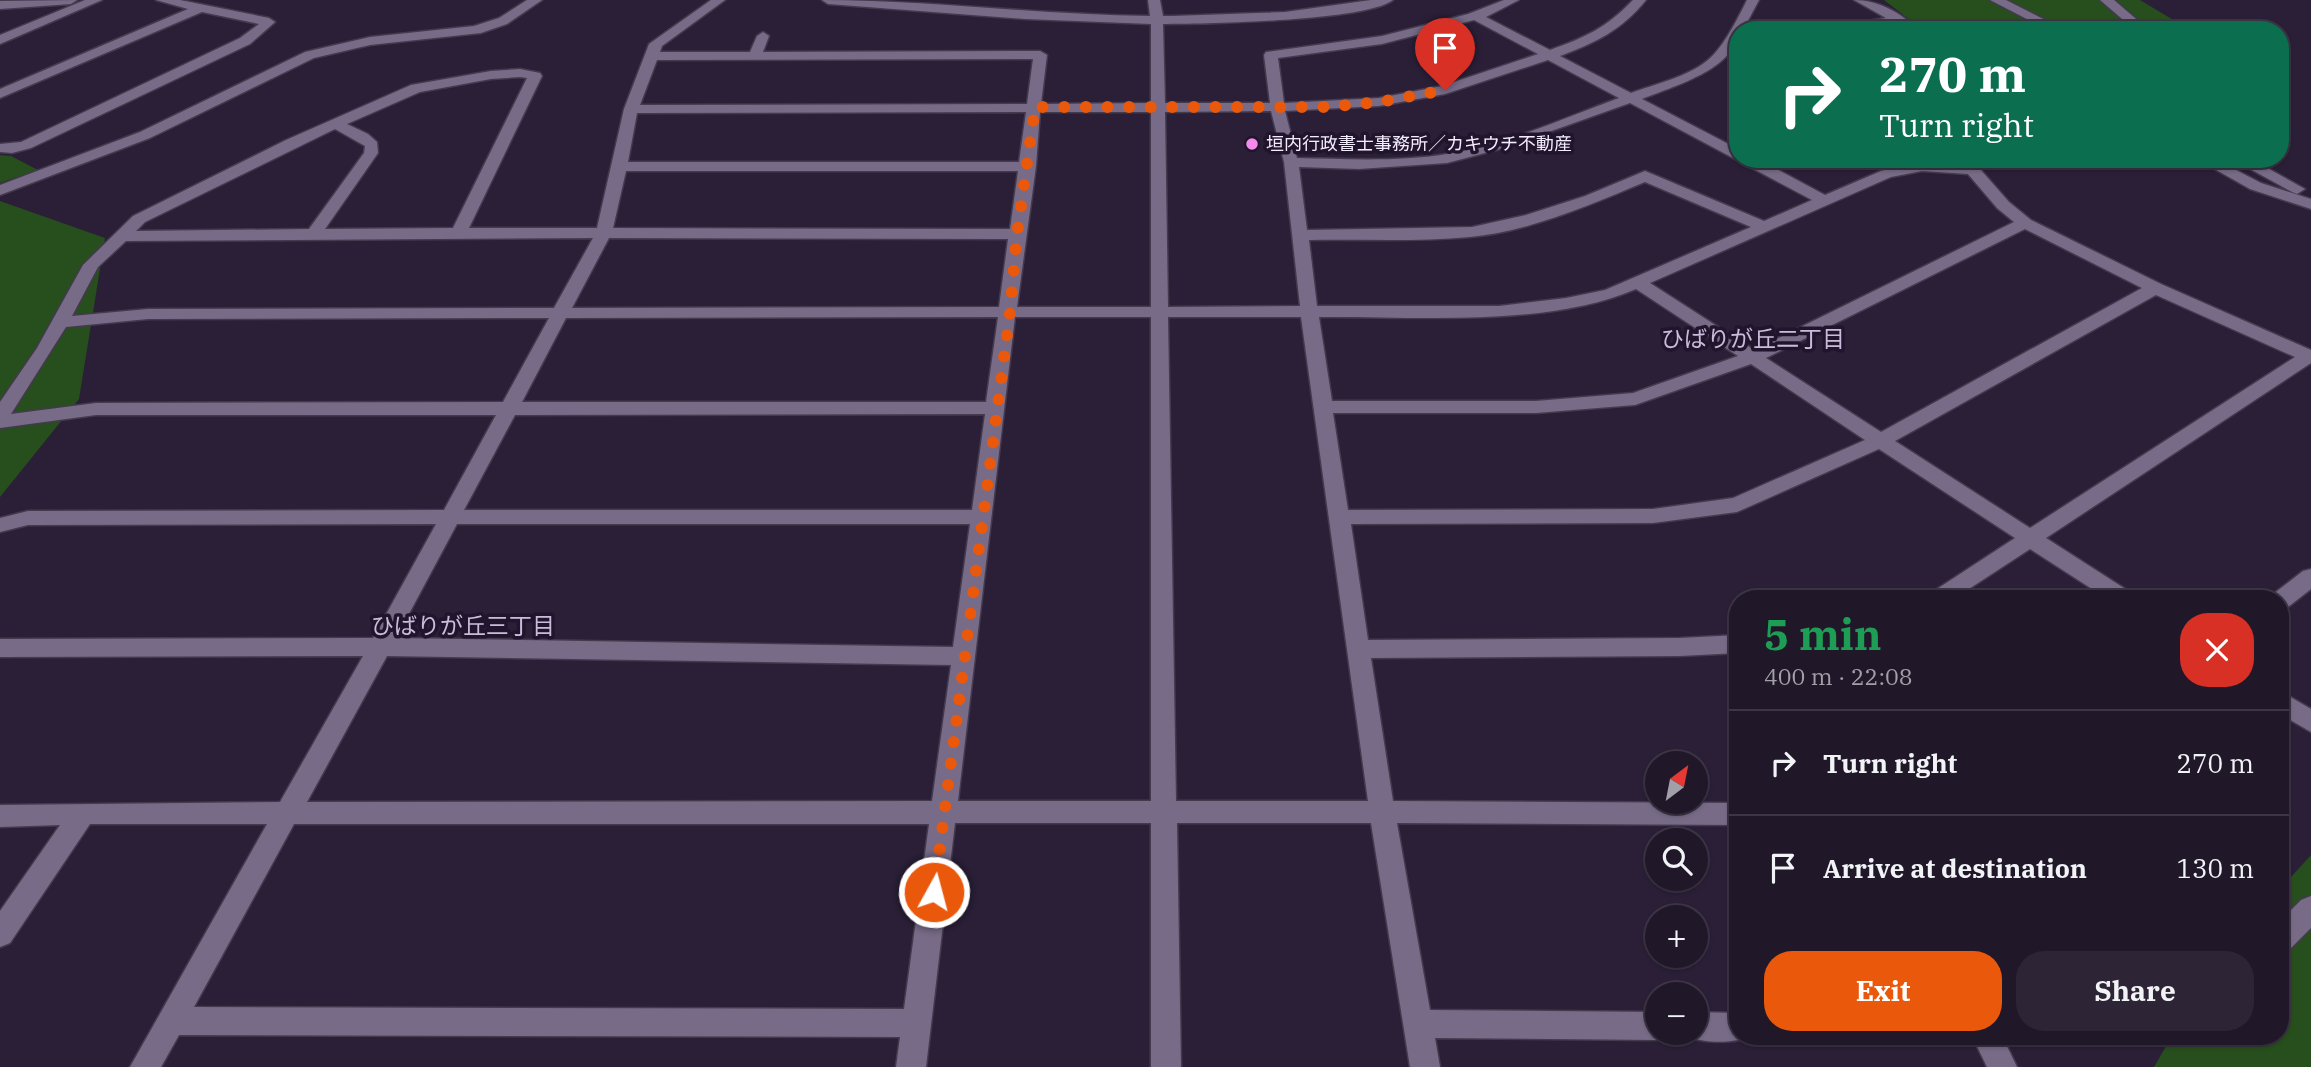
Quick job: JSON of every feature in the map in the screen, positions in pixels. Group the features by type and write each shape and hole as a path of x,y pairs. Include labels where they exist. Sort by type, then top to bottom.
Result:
{"street":[{"path":"0,5 71,0"},
{"path":"0,40 96,0"},
{"path":"0,148 12,149 26,145 245,41 269,22 162,0"},
{"path":"0,190 145,135 310,55 370,41 476,30 503,21 536,0"},
{"path":"145,1067 380,647 603,234 631,109 656,44 719,0"},
{"path":"828,0 1035,18 1157,22 1328,12 1387,0"},
{"path":"1154,0 1157,22 1166,1067"},
{"path":"1425,1067 1382,812 1309,311 1291,162 1277,107 1271,55 1370,45 1475,16 1513,0"},
{"path":"631,109 1277,107 1379,102 1445,90 1596,38 1619,22 1640,0"},
{"path":"1742,21 1753,0"},
{"path":"1860,0 1899,20"},
{"path":"1996,0 2040,21"},
{"path":"2106,0 2132,21"},
{"path":"0,94 201,8"},
{"path":"1475,16 1729,150"},
{"path":"1893,21 1899,20"},
{"path":"755,56 763,36"},
{"path":"1291,162 1359,164 1447,159 1499,145 1631,99 1713,64 1729,41"},
{"path":"652,56 1040,55 1010,312 911,1067"},
{"path":"0,416 61,322 90,265 139,219 385,100 427,86 491,75 520,73 535,76 459,233"},
{"path":"313,235 371,153 372,145 363,137 334,123"},
{"path":"1722,147 1729,144"},
{"path":"618,167 1028,166"},
{"path":"1762,168 1825,201"},
{"path":"61,322 148,314 1499,311 1566,303 1610,294 1886,174 1910,168"},
{"path":"1973,168 2003,205 2025,223 2155,288 2309,357"},
{"path":"2219,168 2289,199 2311,204"},
{"path":"2257,168 2311,196"},
{"path":"1300,235 1472,233 1530,219 1591,199 1645,176 1764,227"},
{"path":"1323,407 1536,407 1635,400 1751,358 2025,223"},
{"path":"122,236 459,233 1017,234"},
{"path":"1637,282 1878,442 2109,590"},
{"path":"1339,516 1653,516 1737,505 1878,442 2155,288"},
{"path":"1951,590 2309,357"},
{"path":"0,422 96,409 996,408"},
{"path":"0,525 28,518 982,517"},
{"path":"2289,594 2311,577"},
{"path":"1359,649 1729,644"},
{"path":"0,648 380,647 964,656"},
{"path":"2289,707 2311,722"},
{"path":"0,933 83,813"},
{"path":"0,816 83,813 1729,814"},
{"path":"2289,931 2311,909"},
{"path":"171,1021 917,1023"},
{"path":"1418,1024 1645,1026"},
{"path":"1708,1026 1729,1027"},
{"path":"1991,1045 2001,1067"}],"green space":[{"path":"1884,0 2140,0 2175,21 1911,21"},
{"path":"0,155 11,156 38,170 0,183"},
{"path":"0,201 105,238 79,399 0,497"},
{"path":"2311,855 2311,1067 2154,1067 2167,1045 2289,1045 2289,879"}],"place":[{"name":"垣内行政書士事務所／カキウチ不動産","path":"1252,144"}],"district":[{"name":"ひばりが丘二丁目","path":"1753,339"},
{"name":"ひばりが丘三丁目","path":"463,626"}],"route":[{"path":"934,892 1035,107 1325,107 1379,102 1445,90"}]}
